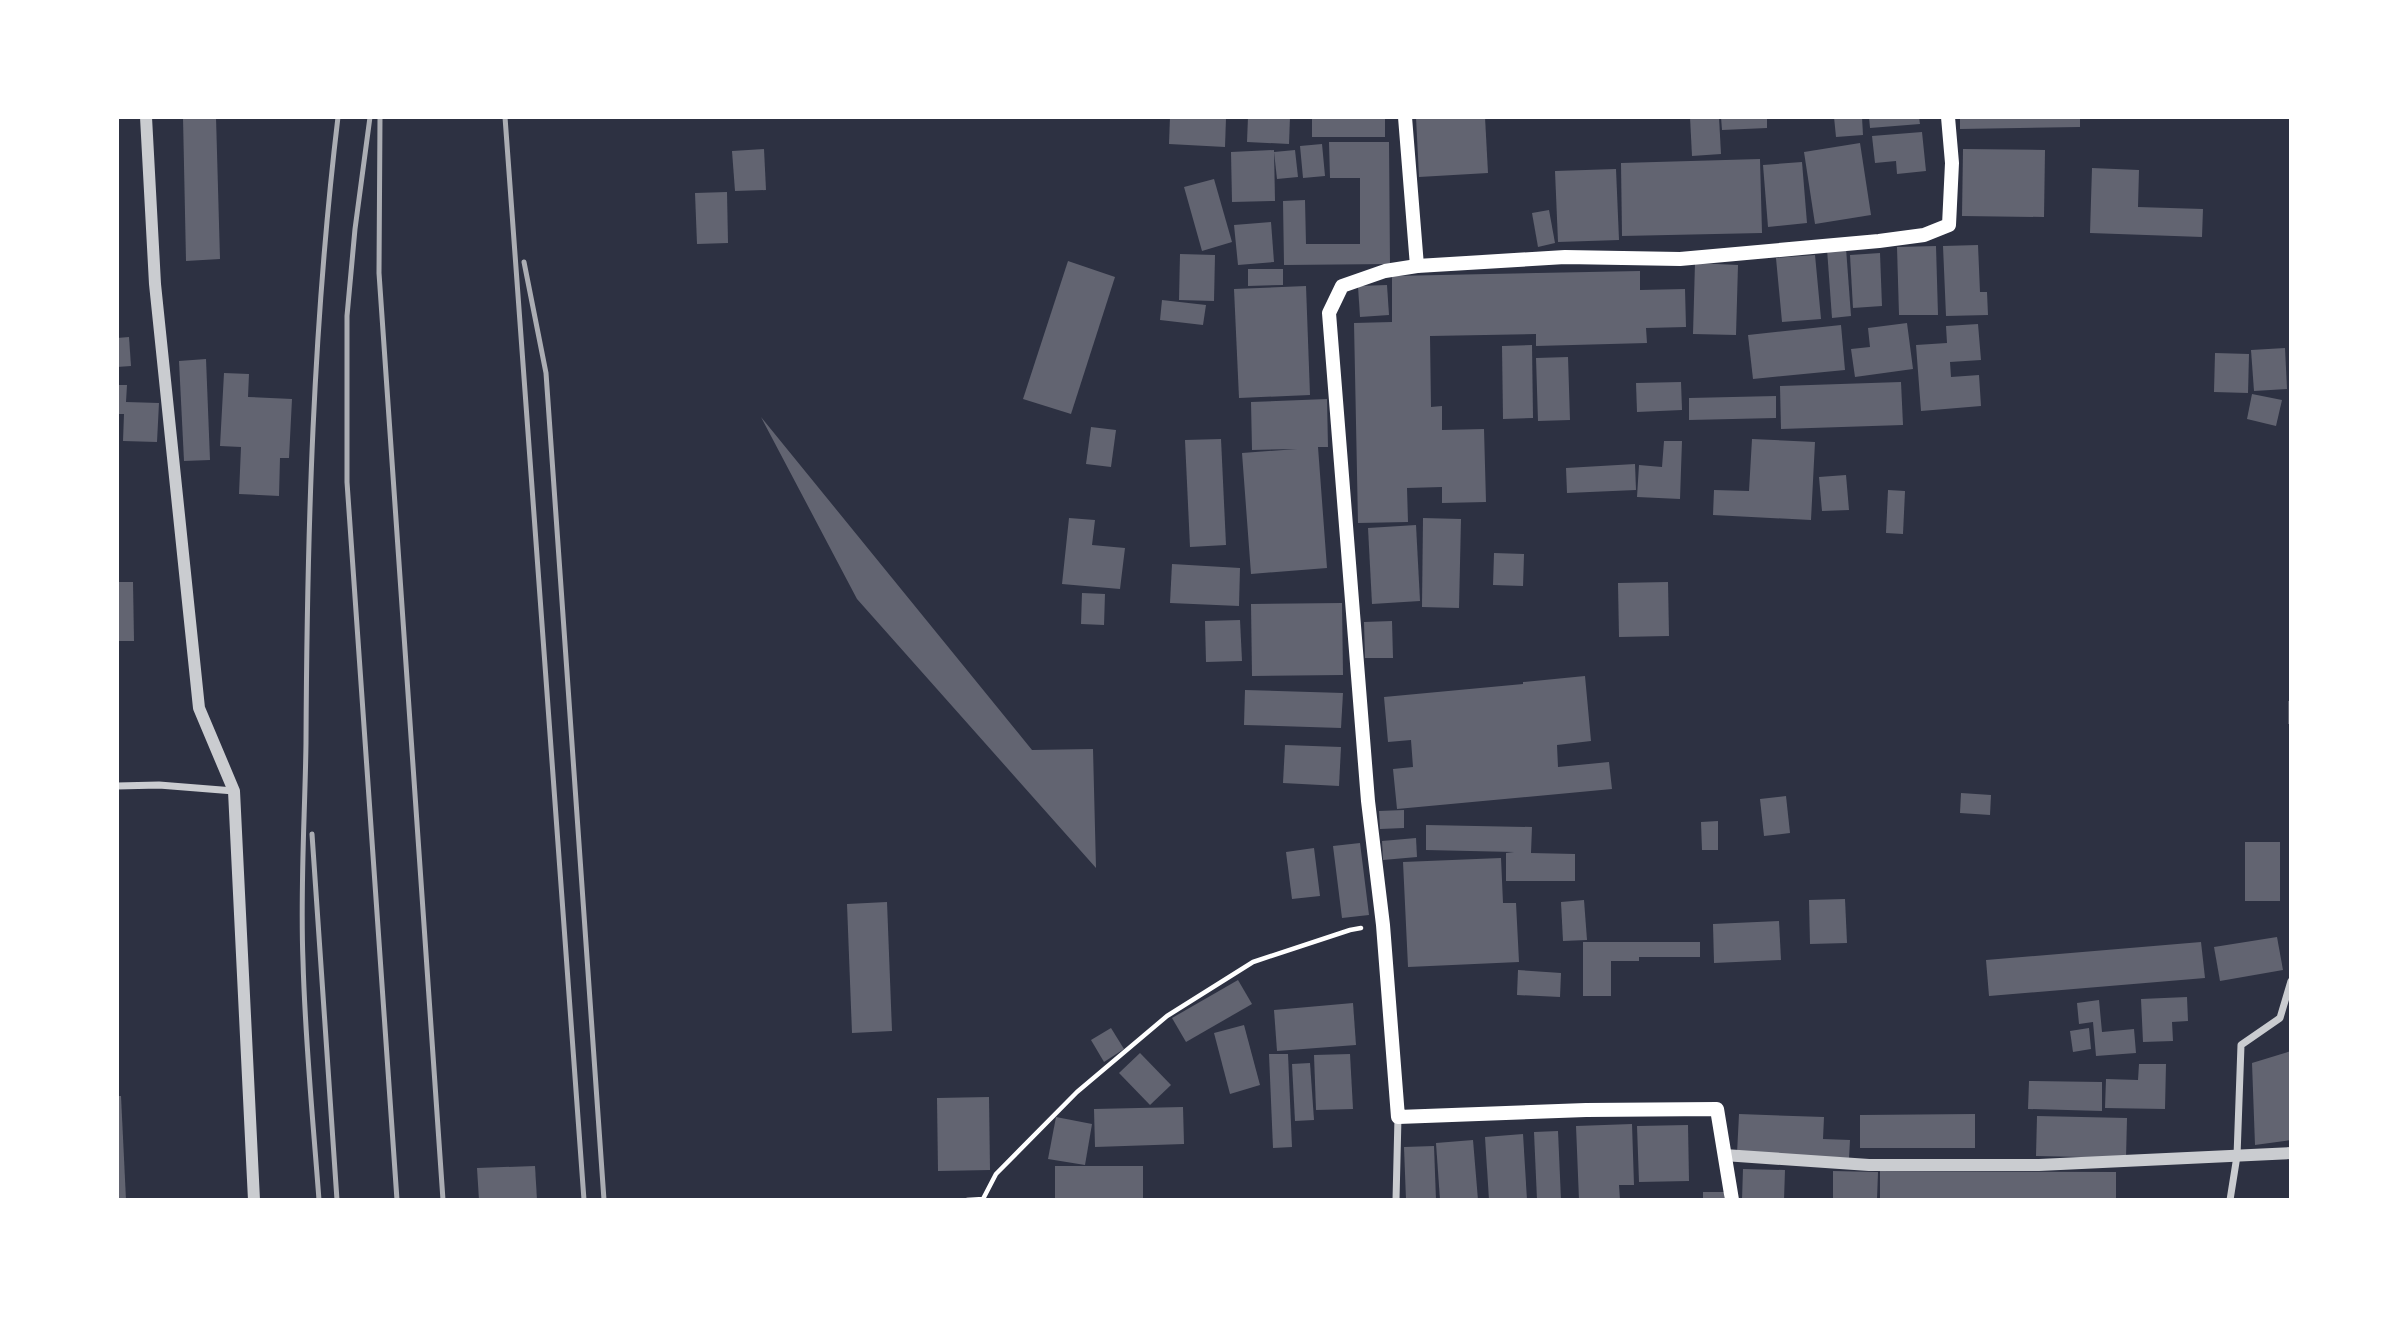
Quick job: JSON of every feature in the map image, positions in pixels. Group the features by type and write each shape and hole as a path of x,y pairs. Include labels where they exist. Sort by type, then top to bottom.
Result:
{"main road":[{"path":"1405,117 1418,267"},
{"path":"1732,1200 1717,1109 1586,1110 1398,1117 1383,925 1368,801 1329,313 1342,286 1385,271 1565,257 1680,259 1865,243 1924,235 1950,225 1952,163 1948,117"}],"street":[{"path":"146,117 156,284 199,708 234,791 254,1200"},
{"path":"117,786 159,785 234,791"},
{"path":"2230,1200 2237,1156 2241,1045 2280,1018 2291,981"},
{"path":"1396,1200 1398,1117"},
{"path":"1724,1155 1869,1164 2039,1164 2291,1153"}],"path":[{"path":"967,1200 983,1199 996,1174 1077,1092 1167,1016 1253,962 1350,930 1383,925"}],"building":[{"path":"183,117 216,117 220,259 186,261"},
{"path":"1170,117 1226,118 1225,147 1169,144"},
{"path":"1248,117 1290,117 1289,144 1247,142"},
{"path":"1312,117 1385,117 1385,137 1312,137"},
{"path":"1416,117 1485,117 1488,173 1419,177"},
{"path":"1690,117 1719,117 1721,154 1692,156"},
{"path":"1721,117 1767,117 1767,128 1722,130"},
{"path":"1834,117 1862,117 1863,135 1836,137"},
{"path":"1869,117 1919,117 1920,124 1870,128"},
{"path":"1960,117 2080,117 2080,127 1960,129"},
{"path":"1922,132 1926,171 1897,174 1896,161 1875,163 1872,136"},
{"path":"1329,142 1389,142 1390,264 1284,265 1283,201 1305,200 1306,244 1360,244 1360,178 1330,178"},
{"path":"1860,143 1871,215 1815,224 1804,152"},
{"path":"1322,144 1325,176 1303,178 1300,146"},
{"path":"764,149 766,190 735,191 732,151"},
{"path":"1963,149 2045,150 2044,217 1962,216"},
{"path":"1274,150 1275,201 1232,202 1231,152"},
{"path":"1295,150 1298,177 1277,179 1274,152"},
{"path":"1760,159 1762,233 1622,236 1621,163"},
{"path":"1802,162 1807,223 1768,227 1763,165"},
{"path":"2092,168 2139,170 2138,207 2203,209 2202,237 2090,233"},
{"path":"1616,169 1619,240 1558,242 1555,171"},
{"path":"1214,179 1232,242 1202,251 1184,187"},
{"path":"727,192 728,243 697,244 695,193"},
{"path":"1549,210 1555,243 1538,247 1532,213"},
{"path":"1271,222 1274,262 1238,265 1234,225"},
{"path":"1978,245 1980,292 1987,292 1988,315 1946,316 1943,246"},
{"path":"1936,246 1938,315 1899,315 1897,247"},
{"path":"1846,248 1851,316 1832,318 1827,249"},
{"path":"1880,253 1882,306 1853,308 1850,255"},
{"path":"1180,254 1215,255 1214,301 1179,300"},
{"path":"1815,255 1821,319 1782,322 1776,258"},
{"path":"1068,261 1115,277 1071,414 1023,399"},
{"path":"1695,263 1738,265 1736,335 1693,334"},
{"path":"1248,269 1283,269 1283,285 1248,286"},
{"path":"1640,271 1640,290 1685,289 1686,327 1646,328 1647,343 1536,346 1536,334 1430,336 1431,407 1442,406 1442,430 1484,429 1486,502 1442,503 1442,487 1407,488 1408,522 1358,523 1354,323 1392,322 1392,276"},
{"path":"1387,285 1389,315 1360,317 1358,286"},
{"path":"1306,286 1310,395 1239,398 1234,289"},
{"path":"1162,300 1206,305 1203,325 1160,320"},
{"path":"1907,323 1913,369 1855,377 1851,349 1870,347 1868,328"},
{"path":"1978,324 1981,360 1950,362 1951,377 1979,375 1981,406 1921,411 1916,345 1947,343 1946,326"},
{"path":"1841,325 1845,370 1753,379 1748,335"},
{"path":"129,337 131,366 117,367 117,338"},
{"path":"1532,345 1533,418 1503,419 1502,346"},
{"path":"2285,348 2287,389 2254,391 2251,350"},
{"path":"2215,353 2249,354 2248,393 2214,392"},
{"path":"1568,357 1570,420 1538,421 1536,358"},
{"path":"206,359 210,460 184,461 179,361"},
{"path":"224,373 249,374 248,397 292,399 289,458 280,458 279,496 239,494 241,447 220,446"},
{"path":"1681,382 1682,410 1637,412 1636,383"},
{"path":"1901,382 1903,425 1781,429 1780,386"},
{"path":"117,385 127,385 126,402 159,403 157,442 123,441 124,414 117,414"},
{"path":"2252,394 2282,400 2276,426 2247,419"},
{"path":"1776,396 1776,418 1689,420 1689,398"},
{"path":"1327,399 1328,447 1318,447 1327,568 1251,574 1242,453 1297,449 1252,450 1251,402"},
{"path":"761,417 1032,750 1093,749 1096,868 857,599"},
{"path":"1091,427 1116,430 1111,467 1086,464"},
{"path":"1221,439 1226,545 1190,547 1185,440"},
{"path":"1752,439 1815,442 1811,520 1713,515 1714,490 1749,491"},
{"path":"1664,441 1682,441 1680,499 1637,497 1639,465 1662,467"},
{"path":"1635,464 1636,490 1567,493 1566,468"},
{"path":"1846,475 1849,510 1822,511 1819,477"},
{"path":"1888,490 1905,491 1903,534 1886,533"},
{"path":"1069,518 1095,520 1092,545 1125,548 1120,589 1062,584"},
{"path":"1423,518 1461,519 1459,608 1422,607"},
{"path":"1416,525 1420,601 1372,604 1368,528"},
{"path":"1494,553 1524,554 1523,586 1493,585"},
{"path":"1172,564 1240,568 1239,606 1170,603"},
{"path":"117,582 133,582 134,641 117,641"},
{"path":"1668,582 1669,636 1619,637 1618,583"},
{"path":"1082,593 1105,594 1104,625 1081,624"},
{"path":"1342,603 1343,675 1252,676 1251,604"},
{"path":"1240,620 1242,661 1206,662 1205,621"},
{"path":"1392,621 1393,658 1365,658 1364,622"},
{"path":"1585,676 1591,741 1557,745 1558,767 1609,762 1612,789 1397,809 1393,769 1413,767 1411,740 1388,742 1384,697"},
{"path":"1245,690 1343,693 1341,728 1244,725"},
{"path":"2288,701 2291,701 2291,724 2288,724"},
{"path":"1285,745 1341,747 1339,786 1283,783"},
{"path":"1961,793 1991,795 1990,815 1960,813"},
{"path":"1786,796 1790,833 1764,836 1760,799"},
{"path":"1404,810 1404,828 1380,829 1379,811"},
{"path":"1718,821 1718,850 1702,850 1701,822"},
{"path":"1426,825 1532,827 1531,853 1575,854 1575,881 1506,881 1506,853 1514,852 1426,850"},
{"path":"1416,838 1417,857 1383,860 1382,841"},
{"path":"2245,842 2280,842 2280,901 2245,901"},
{"path":"1360,843 1369,915 1342,918 1333,846"},
{"path":"1314,848 1320,896 1292,899 1286,852"},
{"path":"1501,858 1503,903 1516,903 1519,962 1408,967 1403,862"},
{"path":"1845,899 1847,943 1810,944 1809,900"},
{"path":"1584,900 1587,940 1563,941 1561,902"},
{"path":"887,902 892,1031 852,1033 847,904"},
{"path":"1779,921 1781,960 1714,963 1713,924"},
{"path":"2277,937 2283,970 2220,981 2214,947"},
{"path":"1583,942 1700,942 1700,957 1639,957 1639,961 1611,961 1611,996 1583,996"},
{"path":"2201,942 2205,978 1989,996 1986,960"},
{"path":"1518,970 1561,973 1560,997 1517,995"},
{"path":"1238,980 1252,1004 1186,1042 1172,1018"},
{"path":"2187,997 2188,1021 2172,1022 2173,1041 2143,1042 2141,999"},
{"path":"2099,1000 2102,1032 2134,1029 2136,1053 2096,1056 2093,1022 2079,1024 2077,1003"},
{"path":"1353,1003 1356,1045 1277,1051 1274,1010"},
{"path":"1244,1025 1260,1085 1230,1094 1214,1033"},
{"path":"1111,1028 1124,1049 1104,1062 1091,1040"},
{"path":"2089,1028 2091,1049 2073,1052 2070,1031"},
{"path":"2291,1051 2291,1140 2255,1145 2252,1063"},
{"path":"1140,1053 1171,1085 1150,1105 1119,1073"},
{"path":"1269,1054 1288,1054 1292,1147 1273,1148"},
{"path":"1350,1054 1353,1109 1316,1110 1314,1055"},
{"path":"1310,1063 1314,1120 1295,1121 1292,1064"},
{"path":"2139,1064 2166,1064 2165,1109 2105,1108 2106,1079 2138,1080"},
{"path":"2029,1081 2102,1082 2102,1111 2028,1109"},
{"path":"117,1096 121,1096 126,1200 117,1200"},
{"path":"989,1097 990,1170 938,1171 937,1098"},
{"path":"1183,1107 1184,1144 1095,1147 1094,1109"},
{"path":"1739,1114 1824,1117 1823,1139 1850,1140 1849,1158 1737,1154"},
{"path":"1975,1114 1975,1148 1860,1148 1860,1115"},
{"path":"2037,1116 2127,1118 2126,1158 2036,1156"},
{"path":"1056,1117 1092,1124 1085,1165 1048,1159"},
{"path":"1632,1124 1634,1185 1619,1185 1620,1200 1579,1200 1576,1126"},
{"path":"1688,1125 1689,1181 1639,1182 1637,1126"},
{"path":"1558,1131 1561,1200 1537,1200 1534,1132"},
{"path":"1523,1134 1527,1200 1489,1200 1485,1137"},
{"path":"1473,1140 1478,1200 1440,1200 1436,1143"},
{"path":"1434,1146 1436,1200 1406,1200 1404,1147"},
{"path":"535,1166 537,1200 479,1200 477,1168"},
{"path":"1055,1166 1143,1166 1143,1200 1055,1200"},
{"path":"1743,1169 1785,1170 1784,1200 1742,1200"},
{"path":"1833,1171 1878,1172 1877,1200 1833,1200"},
{"path":"1880,1171 2116,1172 2116,1200 1880,1200"},
{"path":"1703,1192 1724,1192 1724,1200 1703,1200"}],"railway":[{"path":"319,1200 306,1020 302,879 313,429 329,195 338,117"},
{"path":"370,117 347,316 347,482 397,1200"},
{"path":"380,117 379,273 443,1200"},
{"path":"505,117 584,1200"},
{"path":"524,262 546,373 604,1200"},
{"path":"312,834 337,1200"}]}
